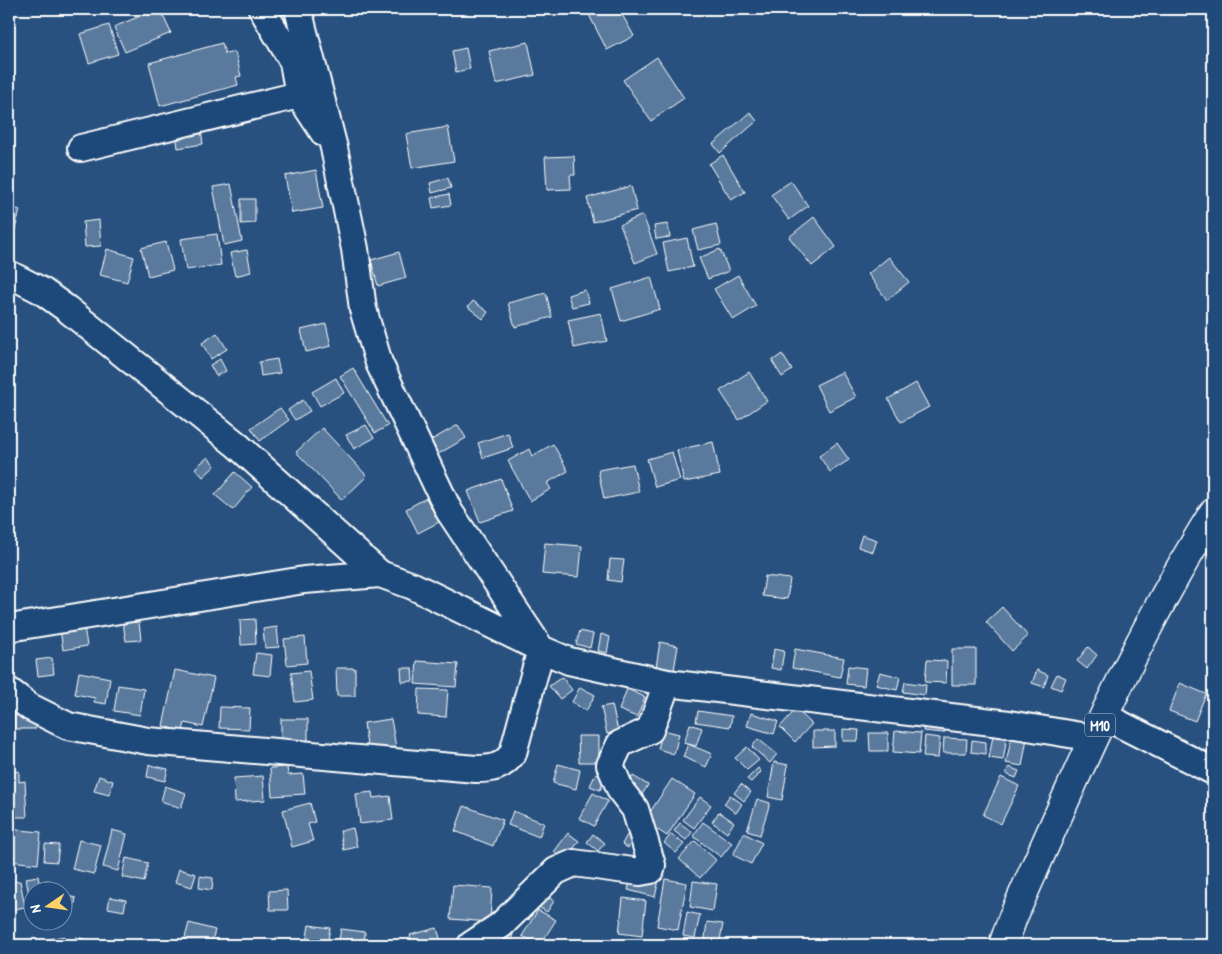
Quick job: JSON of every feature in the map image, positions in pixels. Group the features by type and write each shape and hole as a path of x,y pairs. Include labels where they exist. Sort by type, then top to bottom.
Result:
{"highway":[{"name":"M10","path":"1003,945 1013,917 1098,727 1183,562 1213,513"}],"street":[{"path":"262,9 293,62 299,95 334,148"},
{"path":"9,691 30,707 68,726 148,741 255,752 487,769 507,762 513,753 541,649 449,511 379,363 363,309 355,249 334,148 298,9"},
{"path":"81,148 299,95"},
{"path":"9,274 42,291 67,309 237,445 380,574 413,586 569,661 667,683 1009,724 1098,727 1213,770"},
{"path":"9,628 304,580 380,574"},
{"path":"471,945 501,925 556,871 566,865 574,863 640,872 651,870 652,866 635,809 618,786 610,766 620,744 650,730 667,683"}],"building":[{"path":"160,9 171,33 125,52 114,27"},
{"path":"591,9 619,9 634,36 607,50 587,11"},
{"path":"109,25 118,54 89,63 80,34"},
{"path":"528,42 535,75 496,84 489,51"},
{"path":"222,43 225,54 235,52 241,76 236,77 238,85 160,106 149,63"},
{"path":"466,48 470,69 456,72 452,51"},
{"path":"657,57 684,98 651,121 623,80"},
{"path":"750,112 757,121 720,153 713,144"},
{"path":"448,127 454,161 412,168 406,134"},
{"path":"201,129 203,144 178,148 176,133"},
{"path":"723,155 745,192 731,200 709,164"},
{"path":"574,156 575,175 570,175 571,189 547,190 545,157"},
{"path":"316,170 323,208 292,213 285,176"},
{"path":"448,178 451,188 432,193 430,183"},
{"path":"791,181 808,206 789,220 771,195"},
{"path":"231,184 242,241 224,245 213,187"},
{"path":"631,186 637,210 593,222 587,198"},
{"path":"449,194 451,205 433,208 431,198"},
{"path":"241,199 255,199 255,223 241,224"},
{"path":"9,207 20,210 12,241 9,240"},
{"path":"643,215 657,254 635,263 620,225"},
{"path":"814,217 836,247 812,266 789,237"},
{"path":"99,220 101,246 85,247 83,222"},
{"path":"668,224 670,237 656,239 654,226"},
{"path":"716,224 721,245 698,250 693,230"},
{"path":"217,234 221,265 186,270 181,239"},
{"path":"687,238 693,267 669,272 663,243"},
{"path":"166,242 173,270 148,276 141,248"},
{"path":"107,249 134,257 127,282 100,275"},
{"path":"720,249 729,271 708,279 699,258"},
{"path":"247,250 251,272 235,276 230,253"},
{"path":"399,252 406,278 378,286 371,260"},
{"path":"889,257 909,282 887,300 868,274"},
{"path":"738,275 756,306 733,320 714,289"},
{"path":"651,277 660,309 621,321 612,289"},
{"path":"585,290 589,303 572,307 568,295"},
{"path":"546,293 552,317 515,327 508,303"},
{"path":"473,301 488,312 483,319 468,307"},
{"path":"601,313 607,341 574,348 568,320"},
{"path":"326,324 331,346 306,352 301,330"},
{"path":"217,333 227,349 211,359 202,343"},
{"path":"782,354 792,370 782,377 772,361"},
{"path":"220,359 226,371 216,376 210,365"},
{"path":"277,359 280,373 261,376 259,362"},
{"path":"353,368 388,426 375,433 340,376"},
{"path":"749,372 767,401 739,420 720,391"},
{"path":"842,372 856,397 829,411 816,385"},
{"path":"336,378 344,393 320,406 312,392"},
{"path":"916,383 929,407 901,422 888,399"},
{"path":"303,400 310,411 295,420 288,410"},
{"path":"280,408 289,420 260,441 251,428"},
{"path":"366,425 374,438 354,449 346,435"},
{"path":"458,425 466,438 433,457 426,443"},
{"path":"322,428 367,476 342,500 296,452"},
{"path":"508,433 513,448 483,458 478,443"},
{"path":"713,442 720,475 684,482 677,450"},
{"path":"837,443 849,460 830,472 819,456"},
{"path":"553,444 568,471 547,483 551,489 530,501 508,461 529,449 532,456"},
{"path":"672,452 680,480 655,487 647,459"},
{"path":"208,457 215,466 203,477 195,468"},
{"path":"633,464 639,492 604,499 598,470"},
{"path":"235,472 252,487 233,510 215,495"},
{"path":"501,479 513,511 480,522 468,491"},
{"path":"426,498 439,522 418,533 406,509"},
{"path":"862,535 877,540 873,552 858,547"},
{"path":"545,543 582,546 579,577 542,574"},
{"path":"610,559 624,560 621,582 608,580"},
{"path":"765,576 790,579 787,599 762,596"},
{"path":"1002,607 1028,636 1012,651 986,622"},
{"path":"255,619 256,644 241,645 240,620"},
{"path":"139,622 141,640 126,641 123,623"},
{"path":"84,626 87,646 63,650 60,629"},
{"path":"277,627 279,647 265,648 263,629"},
{"path":"580,631 593,634 590,648 576,644"},
{"path":"601,634 610,637 607,653 598,651"},
{"path":"305,637 307,663 287,665 284,639"},
{"path":"660,642 678,646 674,670 656,667"},
{"path":"1088,647 1097,655 1087,669 1077,661"},
{"path":"774,649 784,651 781,670 771,668"},
{"path":"795,649 844,658 840,677 792,668"},
{"path":"952,649 976,649 976,685 952,685"},
{"path":"256,653 272,655 270,676 253,674"},
{"path":"52,658 54,674 38,676 36,660"},
{"path":"927,660 947,661 946,683 925,682"},
{"path":"417,661 458,664 456,687 415,684"},
{"path":"848,666 866,668 864,686 846,684"},
{"path":"336,668 355,668 355,696 337,696"},
{"path":"401,668 412,668 413,681 402,682"},
{"path":"175,670 214,678 203,727 185,723 183,731 163,726"},
{"path":"1037,670 1048,675 1044,687 1032,683"},
{"path":"309,671 313,700 295,702 291,673"},
{"path":"79,672 110,678 106,704 94,702 95,698 75,694"},
{"path":"880,672 900,677 897,690 876,685"},
{"path":"1057,674 1066,678 1061,690 1051,686"},
{"path":"562,677 572,690 560,699 549,686"},
{"path":"905,682 926,685 925,695 903,692"},
{"path":"1180,683 1206,694 1195,721 1169,711"},
{"path":"118,685 144,689 140,715 114,711"},
{"path":"580,687 595,695 586,711 572,702"},
{"path":"419,689 448,690 446,717 418,715"},
{"path":"627,689 645,697 637,717 619,710"},
{"path":"612,705 618,731 607,734 601,707"},
{"path":"220,707 250,708 249,729 219,728"},
{"path":"796,709 812,724 795,742 780,727"},
{"path":"698,711 732,716 730,727 696,722"},
{"path":"751,713 778,721 774,734 747,726"},
{"path":"14,715 36,715 36,729 14,729"},
{"path":"281,719 308,719 308,744 281,744"},
{"path":"391,719 396,748 368,753 364,723"},
{"path":"924,722 945,724 944,733 923,731"},
{"path":"690,724 702,728 696,746 684,743"},
{"path":"843,729 859,730 858,741 843,741"},
{"path":"663,730 679,734 674,754 658,749"},
{"path":"813,731 835,731 835,746 813,747"},
{"path":"895,731 921,733 919,754 893,752"},
{"path":"869,733 888,733 888,751 870,751"},
{"path":"993,735 1007,737 1003,760 989,758"},
{"path":"1012,735 1027,738 1022,766 1006,763"},
{"path":"578,736 599,736 599,762 579,762"},
{"path":"925,736 940,738 938,758 923,757"},
{"path":"944,738 967,739 966,753 943,753"},
{"path":"758,739 777,754 770,763 752,747"},
{"path":"972,740 986,742 986,754 971,752"},
{"path":"688,744 712,754 706,767 683,757"},
{"path":"747,747 759,760 747,770 735,758"},
{"path":"774,762 788,765 782,800 768,797"},
{"path":"558,764 580,770 576,789 553,783"},
{"path":"149,765 168,769 165,781 147,777"},
{"path":"287,767 288,775 303,774 305,794 272,796 270,768"},
{"path":"1009,767 1019,771 1016,778 1006,774"},
{"path":"758,768 761,772 751,782 747,779"},
{"path":"19,771 19,782 25,781 27,817 9,817 9,772"},
{"path":"596,773 606,777 600,790 590,786"},
{"path":"99,776 113,781 109,795 94,791"},
{"path":"263,776 265,800 235,802 234,778"},
{"path":"633,776 648,785 640,798 625,789"},
{"path":"1001,777 1019,786 1001,824 983,815"},
{"path":"672,779 695,794 667,836 644,821"},
{"path":"741,784 751,792 744,801 734,793"},
{"path":"165,786 186,793 181,808 161,801"},
{"path":"372,792 373,798 390,796 393,820 360,824 356,794"},
{"path":"593,793 608,801 594,826 579,818"},
{"path":"730,795 742,804 736,813 724,804"},
{"path":"700,797 711,805 694,828 683,820"},
{"path":"757,799 770,803 760,835 747,831"},
{"path":"310,803 315,822 308,824 313,841 292,847 283,810"},
{"path":"464,806 503,820 493,846 455,831"},
{"path":"513,811 544,823 539,837 508,825"},
{"path":"719,812 734,822 727,833 712,822"},
{"path":"703,822 732,843 721,857 693,836"},
{"path":"680,823 692,832 686,840 674,831"},
{"path":"353,828 357,847 344,850 340,831"},
{"path":"9,829 41,832 38,864 9,861"},
{"path":"112,830 127,834 118,871 103,867"},
{"path":"568,833 579,841 565,860 554,852"},
{"path":"744,833 762,843 751,864 733,855"},
{"path":"593,834 605,843 598,851 587,842"},
{"path":"671,834 684,844 676,853 664,843"},
{"path":"627,835 633,839 628,848 622,844"},
{"path":"79,840 101,845 94,874 72,869"},
{"path":"695,841 716,860 700,878 679,859"},
{"path":"45,844 59,845 57,862 44,861"},
{"path":"126,858 148,863 144,882 122,877"},
{"path":"179,869 196,874 192,887 175,882"},
{"path":"632,873 659,880 655,897 628,890"},
{"path":"38,876 39,882 27,882 26,878"},
{"path":"200,876 213,878 212,890 199,888"},
{"path":"665,879 687,883 678,930 657,926"},
{"path":"20,881 22,908 9,910 9,883"},
{"path":"693,881 717,884 713,911 690,907"},
{"path":"453,885 492,888 490,922 450,919"},
{"path":"287,890 288,910 270,910 269,891"},
{"path":"538,891 554,901 547,912 537,906 529,920 523,917"},
{"path":"72,897 76,898 72,913"},
{"path":"110,897 126,900 124,911 108,908"},
{"path":"623,898 646,901 642,936 619,933"},
{"path":"538,910 556,920 540,945 522,936"},
{"path":"687,912 700,915 695,938 683,936"},
{"path":"707,922 723,924 719,945 704,945"},
{"path":"189,923 215,930 211,945 183,945"},
{"path":"309,925 330,928 327,945 306,943"},
{"path":"504,926 514,928 511,945 500,944"},
{"path":"437,928 442,945 413,945 410,935"},
{"path":"341,929 365,932 364,945 338,945"},
{"path":"64,936 65,945 51,945 50,939"},
{"path":"76,937 88,940 87,945 74,944"}]}
